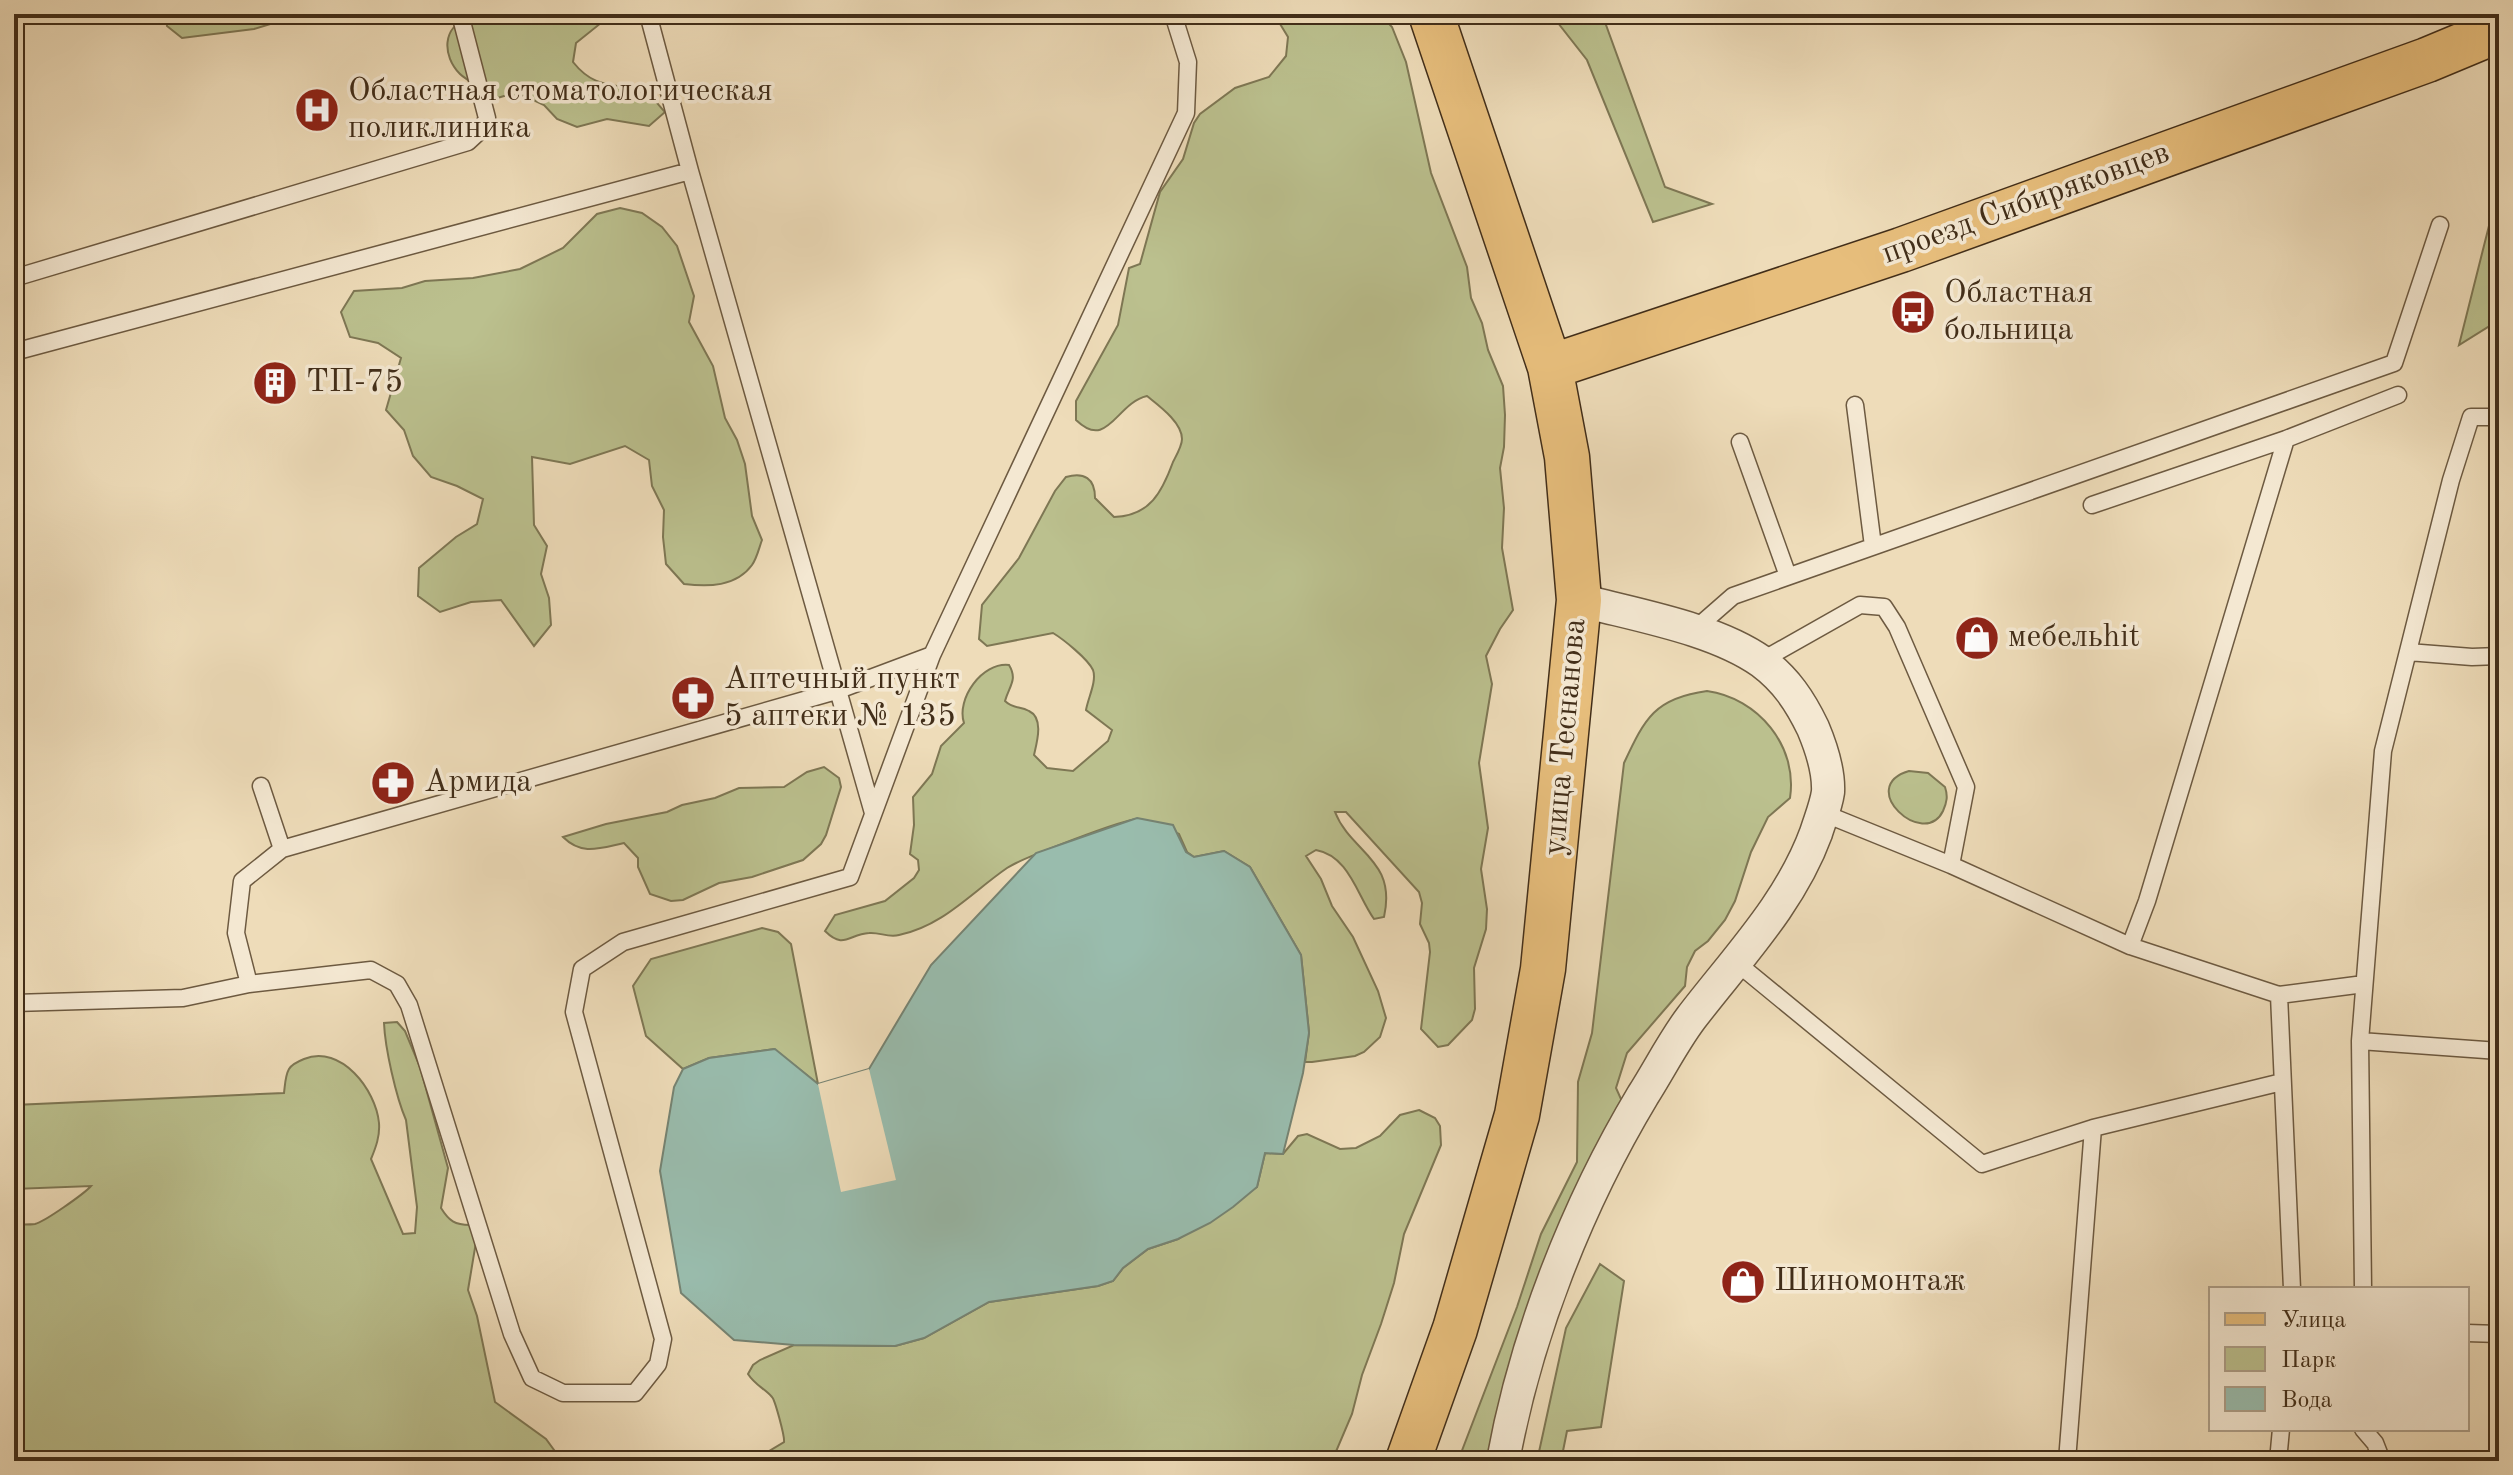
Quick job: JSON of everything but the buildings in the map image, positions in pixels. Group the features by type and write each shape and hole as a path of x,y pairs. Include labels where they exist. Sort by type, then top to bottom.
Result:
{"main road":[{"name":"улица Теснанова","path":"1408,1461 1455,1329 1517,1115 1543,969 1579,600 1567,457 1550,367 1431,14"},
{"name":"проезд Сибиряковцев","path":"1550,367 1901,250 2427,60 2499,30"}],"street":[{"path":"1503,1461 1514,1400 1574,1228 1641,1099 1690,1019 1737,963 1796,876 1823,813 1828,784 1820,743 1795,693 1761,661 1712,637 1579,600"}],"lane":[{"path":"14,278 468,142 482,129 487,118 460,14"},
{"path":"648,14 836,691 873,813"},
{"path":"14,1003 183,998 249,984 371,970 397,984 409,1005 512,1334 532,1378 563,1393 635,1393 658,1364 663,1339 574,1012 582,969 623,942 850,877 932,655 1186,113 1188,62 1173,14"},
{"path":"14,352 690,171"},
{"path":"1693,631 1733,596 2394,363 2440,225"},
{"path":"2092,505 2286,439 2398,395"},
{"path":"1855,405 1873,546"},
{"path":"2363,1287 2360,1041 2383,751 2451,480 2471,417 2499,417"},
{"path":"2130,946 2147,901 2286,439"},
{"path":"1740,442 1788,576"},
{"path":"1761,661 1860,605 1884,607 1897,627 1966,787 1951,865"},
{"path":"2408,652 2499,656"},
{"path":"249,984 236,933 242,881 282,849 836,691 932,655"},
{"path":"261,786 282,849"},
{"path":"1823,813 1951,865 2130,946 2279,995 2364,984"},
{"path":"1737,963 1982,1164 2093,1128 2282,1082"},
{"path":"2279,995 2292,1287"},
{"path":"2360,1041 2499,1051"},
{"path":"2067,1461 2093,1128"},
{"path":"2469,1333 2499,1334"},
{"path":"2278,1461 2281,1431"},
{"path":"2365,1431 2375,1443 2382,1461"}],"green space":[{"path":"166,14 303,14 254,29 182,38 167,26"},
{"path":"508,14 608,14 576,43 573,62 602,83 642,92 654,99 665,112 649,126 607,119 577,127 557,119 544,105 525,96 504,96 484,102 472,83 454,67 448,51 449,35 453,28 468,19 506,18"},
{"path":"1274,14 1380,14 1392,27 1406,62 1431,173 1467,267 1471,298 1503,386 1504,447 1500,468 1504,508 1502,548 1513,610 1486,656 1492,684 1479,763 1488,828 1481,869 1487,909 1486,929 1474,968 1475,1009 1472,1020 1448,1045 1438,1047 1421,1029 1430,952 1420,924 1422,903 1419,892 1346,812 1335,812 1351,838 1378,869 1386,898 1384,917 1374,919 1337,860 1316,850 1306,856 1321,879 1332,906 1353,937 1378,991 1386,1018 1380,1037 1364,1052 1312,1062 1305,1062 1309,1032 1301,955 1250,867 1224,851 1194,857 1187,852 1179,834 1144,820 1131,820 1074,839 1016,863 943,916 915,931 895,936 869,933 842,940 825,931 835,915 885,901 914,878 919,870 918,860 910,854 914,825 913,797 932,774 941,746 964,723 964,703 973,684 989,669 1009,665 1012,670 1013,679 1005,701 1034,714 1038,731 1034,755 1047,768 1073,771 1108,741 1112,730 1086,710 1094,674 1086,660 1053,633 987,646 979,639 982,605 1019,558 1055,491 1066,477 1078,475 1091,481 1095,498 1114,517 1126,516 1146,507 1164,483 1182,439 1178,426 1163,409 1147,396 1136,400 1104,428 1096,430 1076,420 1076,401 1118,325 1129,268 1140,264 1160,192 1183,159 1194,123 1200,114 1235,88 1269,77 1286,56 1288,37"},
{"path":"1551,14 1602,14 1665,187 1712,204 1653,222 1587,60"},
{"path":"2499,186 2499,298 2491,325 2459,345"},
{"path":"620,208 642,213 662,227 677,246 694,296 689,322 713,366 725,418 745,464 752,516 762,540 752,565 738,578 712,585 684,584 666,564 664,510 652,486 649,460 625,446 570,464 532,457 534,525 547,546 541,574 549,598 551,625 534,646 501,600 471,602 440,612 418,596 419,568 477,524 483,499 431,477 413,456 404,430 386,410 401,358 378,343 350,337 341,312 354,291 402,288 425,281 473,278 520,269 563,248 597,214"},
{"path":"1707,691 1743,703 1771,728 1788,760 1790,798 1768,817 1751,852 1735,901 1725,920 1695,951 1687,967 1685,986 1627,1053 1616,1088 1625,1108 1525,1319 1487,1461 1458,1461 1517,1307 1541,1234 1577,1162 1578,1082 1592,1033 1624,763 1646,722 1663,705 1689,694"},
{"path":"824,767 839,778 841,787 821,844 803,860 752,877 719,883 683,900 671,901 650,894 638,867 638,858 624,843 584,849 563,837 606,824 667,812 739,788 784,787 807,772"},
{"path":"1909,771 1928,773 1945,787 1945,805 1934,821 1922,823 1910,820 1891,801 1889,789 1894,779"},
{"path":"762,928 778,932 791,944 818,1084 774,1049 709,1058 683,1069 646,1036 633,986 651,959"},
{"path":"397,1022 405,1031 420,1067 448,1168 441,1208 453,1221 470,1225 477,1236 468,1290 477,1316 495,1402 546,1439 562,1461 14,1461 14,1225 40,1222 91,1186 14,1189 14,1105 284,1093 289,1069 294,1064 318,1056 331,1058 354,1073 371,1097 379,1128 371,1159 403,1234 415,1233 417,1207 406,1120 395,1086 384,1023"},
{"path":"1419,1110 1435,1118 1440,1126 1441,1145 1404,1234 1394,1283 1381,1324 1362,1375 1352,1414 1332,1461 717,1461 769,1451 784,1442 773,1400 748,1374 760,1360 794,1345 895,1346 924,1338 989,1302 1098,1286 1113,1281 1123,1268 1148,1249 1178,1239 1257,1187 1265,1153 1283,1154 1298,1136 1307,1134 1340,1149 1356,1148 1380,1136 1400,1115"},
{"path":"1600,1264 1624,1281 1601,1427 1567,1431 1561,1461 1537,1461 1566,1328"}],"water":[{"path":"1137,818 1173,825 1186,852 1194,857 1224,851 1250,867 1301,955 1309,1033 1303,1073 1283,1154 1265,1153 1257,1187 1233,1207 1178,1239 1148,1249 1123,1268 1113,1281 1098,1286 989,1302 924,1338 895,1346 794,1345 734,1340 681,1293 660,1171 674,1087 683,1069 709,1058 775,1049 818,1084 869,1069 931,965 1036,853"}],"pier":[{"path":"869,1069 896,1180 841,1192 818,1084"}],"place":[{"name":"Областная стоматологическая поликлиника","path":"317,110"},
{"name":"Областная больница","path":"1913,312"},
{"name":"ТП-75","path":"275,383"},
{"name":"мебельhit","path":"1977,638"},
{"name":"Аптечный пункт 5 аптеки № 135","path":"693,698"},
{"name":"Армида","path":"393,783"},
{"name":"Шиномонтаж","path":"1743,1282"}]}
